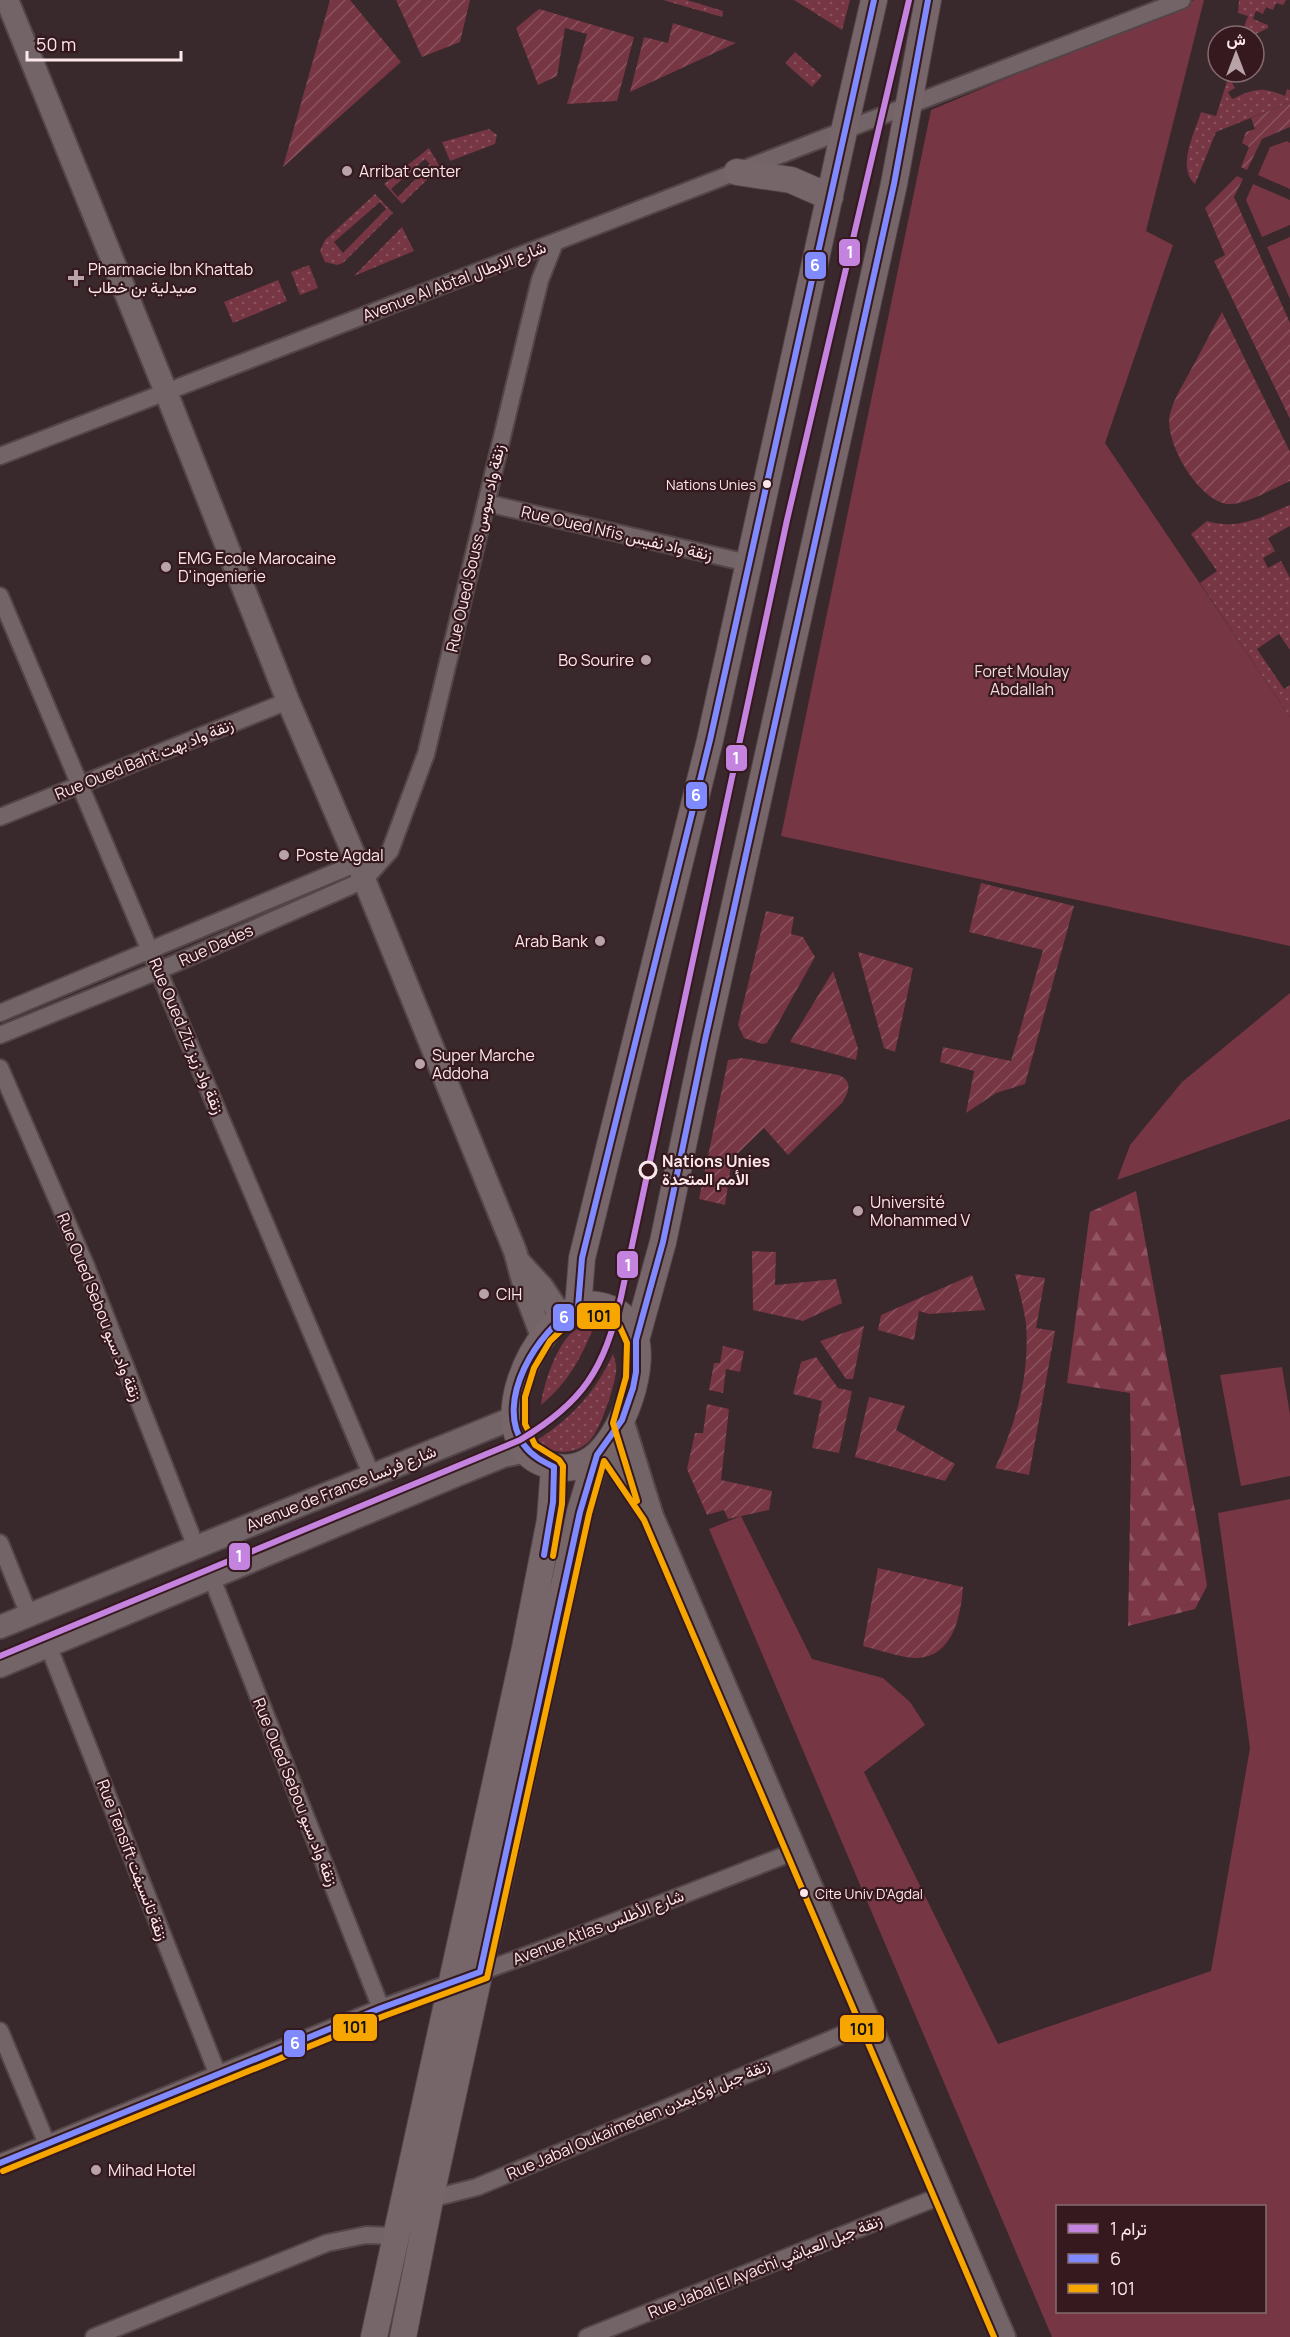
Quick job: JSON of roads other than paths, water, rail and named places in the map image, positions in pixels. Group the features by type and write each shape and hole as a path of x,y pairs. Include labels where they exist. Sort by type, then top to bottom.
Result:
{"main road":[{"path":"570,1312 710,740 874,0"},
{"path":"403,2337 430,2200 580,1512 601,1451 622,1420 636,1372 636,1340 663,1242 705,1040 889,205 928,0"},
{"path":"736,172 791,180 830,197"},
{"path":"601,1451 590,1460 573,1467 554,1467 534,1458 526,1451 518,1434 516,1418 519,1382 525,1365 542,1336 570,1312 597,1305 613,1310 627,1320 636,1340"},
{"path":"374,2337 525,1648 550,1520 554,1467"}],"street":[{"path":"7,0 288,701 360,871 518,1261 528,1299 542,1336"},
{"name":"Avenue Al Abtal شارع الابطال","path":"0,456 1182,0"},
{"name":"Rue Oued Souss زنقة واد سوس","path":"360,871 390,851 426,754 540,280 555,242"},
{"name":"Rue Oued Nfis زنقة واد نفيس","path":"486,503 748,563"},
{"name":"Rue Oued Ziz زنقة واد زيز","path":"0,596 372,1476"},
{"name":"Rue Oued Baht زنقة واد بهت","path":"0,817 288,701"},
{"name":"Rue Dades","path":"0,1013 151,951 360,871"},
{"name":"Rue Dades","path":"0,1035 160,970 360,871"},
{"name":"Rue Oued Sebou زنقة واد سبو","path":"0,1068 86,1266 196,1547"},
{"path":"518,1261 570,1312"},
{"name":"Avenue de France شارع فرنسا","path":"0,1627 516,1418"},
{"path":"622,1420 652,1516 1004,2337"},
{"name":"Avenue de France شارع فرنسا","path":"0,1665 503,1456 526,1451"},
{"path":"601,1451 652,1516"},
{"path":"0,1543 29,1615"},
{"name":"Rue Oued Sebou زنقة واد سبو","path":"211,1576 381,2008"},
{"name":"Rue Tensift زنقة تانسيفت","path":"48,1645 218,2075"},
{"name":"Avenue Atlas شارع الأطلس","path":"0,2163 381,2008 453,1980 544,1949 796,1851"},
{"name":"Rue Jabal Oukaïmeden زنقة جبل أوكايمدن","path":"404,2204 430,2200 477,2187 870,2023"},
{"path":"0,2031 47,2144"},
{"name":"Rue Jabal El Ayachi زنقة جبل العياشي","path":"586,2337 943,2195"},
{"path":"94,2337 327,2243 366,2235 397,2236"}],"tram line":[{"name":"1","path":"0,1656 520,1440 542,1426 576,1397 598,1364 607,1344 621,1297 787,520 909,0"}],"place":[{"name":"Arribat center","path":"347,171"},
{"name":"Pharmacie Ibn Khattab صيدلية بن خطاب","path":"76,278"},
{"name":"Nations Unies","path":"767,484"},
{"name":"EMG Ecole Marocaine D'ingenierie","path":"166,567"},
{"name":"Bo Sourire","path":"646,660"},
{"name":"Poste Agdal","path":"284,855"},
{"name":"Arab Bank","path":"600,941"},
{"name":"Super Marche Addoha","path":"420,1064"},
{"name":"Nations Unies الأمم المتحدة","path":"648,1170"},
{"name":"Université Mohammed V","path":"858,1211"},
{"name":"CIH","path":"484,1294"},
{"name":"Cite Univ D'Agdal","path":"804,1893"},
{"name":"Mihad Hotel","path":"96,2170"}],"park label":[{"name":"Foret Moulay Abdallah","path":"1022,680"}]}
